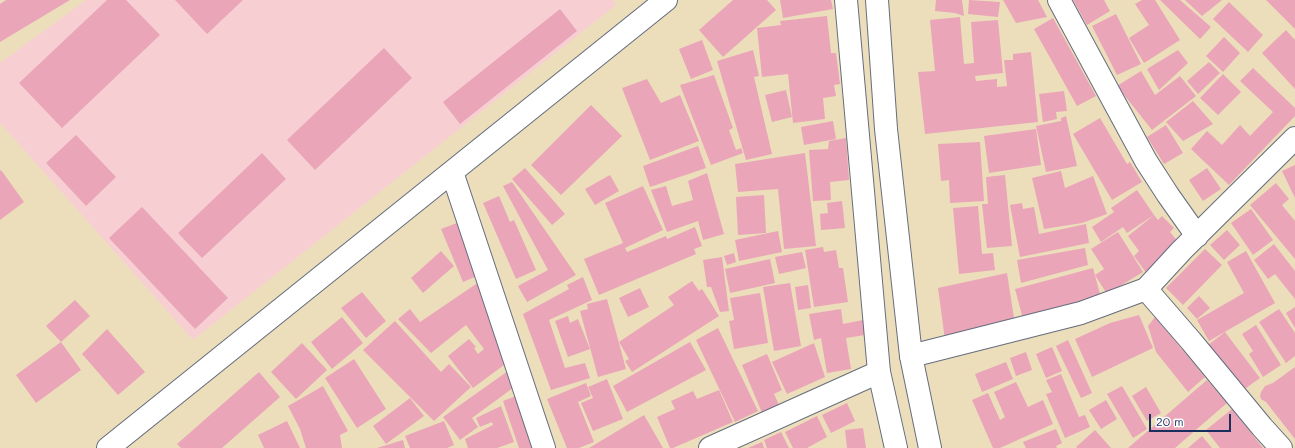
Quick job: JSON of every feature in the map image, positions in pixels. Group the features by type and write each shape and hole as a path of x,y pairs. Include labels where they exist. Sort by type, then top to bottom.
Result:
{"street":[{"path":"108,448 666,0"},
{"path":"846,0 879,372 896,448"},
{"path":"877,0 886,129 911,356 930,448"},
{"path":"1059,0 1146,161 1197,236"},
{"path":"911,356 1081,313 1146,289 1295,138"},
{"path":"452,172 544,448"},
{"path":"1146,289 1281,448"},
{"path":"710,448 879,372"}],"shaded area":[{"path":"86,0 613,0 616,5 193,340 0,123 0,63"}],"building":[{"path":"6,0 70,0 0,42 0,4"},
{"path":"107,0 126,0 160,35 62,128 19,83"},
{"path":"175,0 243,0 207,34"},
{"path":"733,0 767,0 776,10 723,57 699,30"},
{"path":"780,0 831,0 833,9 783,18"},
{"path":"936,0 962,0 964,16 955,13 935,11"},
{"path":"969,0 1000,2 998,17 968,14"},
{"path":"1003,0 1038,0 1047,17 1016,23"},
{"path":"1073,0 1104,0 1110,11 1087,25"},
{"path":"1142,0 1155,0 1180,40 1144,63 1129,38 1149,25 1135,4"},
{"path":"1160,0 1180,0 1211,27 1200,39"},
{"path":"1185,0 1222,0 1202,16"},
{"path":"1266,0 1295,0 1295,29"},
{"path":"1229,2 1263,35 1248,52 1213,19"},
{"path":"560,9 577,31 460,124 443,102"},
{"path":"1116,14 1141,64 1117,75 1092,26"},
{"path":"827,16 831,53 836,53 840,84 834,85 836,96 823,98 825,119 793,123 788,74 762,77 757,28 781,25 780,21"},
{"path":"960,17 964,64 974,63 971,22 998,20 1003,73 975,76 976,81 997,79 997,87 1007,86 1004,60 1013,60 1013,54 1031,52 1038,122 925,134 918,72 935,71 930,20"},
{"path":"1053,18 1096,96 1077,106 1034,29"},
{"path":"1286,30 1295,40 1295,89 1262,53"},
{"path":"1224,37 1240,53 1223,72 1206,56"},
{"path":"702,40 713,70 691,79 679,49"},
{"path":"384,48 412,78 315,170 287,140"},
{"path":"753,50 759,76 754,77 772,154 746,160 717,61"},
{"path":"1178,50 1188,63 1159,90 1147,69"},
{"path":"1209,62 1220,73 1198,94 1187,81"},
{"path":"1253,68 1295,108 1295,116 1229,185 1191,149 1207,131 1222,145 1240,125 1250,136 1273,112 1240,81"},
{"path":"1141,71 1155,95 1180,76 1196,96 1152,130 1117,86"},
{"path":"1223,74 1241,92 1218,115 1200,98"},
{"path":"714,75 733,128 729,130 736,150 741,148 743,153 711,165 680,85"},
{"path":"647,79 661,103 680,95 699,141 650,160 622,88"},
{"path":"786,90 792,117 772,122 765,95"},
{"path":"1064,91 1067,111 1056,112 1057,119 1043,122 1039,94"},
{"path":"1193,101 1213,124 1183,141 1166,122"},
{"path":"591,105 622,136 561,195 531,165"},
{"path":"1066,116 1077,166 1046,172 1036,126 1061,121 1061,118"},
{"path":"1100,118 1127,164 1130,162 1142,182 1112,200 1073,134"},
{"path":"833,121 836,139 804,145 801,127"},
{"path":"1166,125 1183,153 1164,164 1147,137"},
{"path":"1036,129 1041,165 989,173 984,136"},
{"path":"76,135 116,177 86,206 46,163"},
{"path":"846,138 849,180 830,182 831,200 813,201 809,150 828,149 829,141"},
{"path":"980,142 984,201 950,203 949,180 941,181 938,144"},
{"path":"698,146 706,168 650,187 643,166"},
{"path":"262,153 286,179 202,258 178,233"},
{"path":"805,153 816,246 784,249 778,189 738,192 735,164"},
{"path":"1295,165 1295,198 1282,171"},
{"path":"525,168 565,214 552,225 512,179"},
{"path":"1207,168 1221,189 1203,201 1189,180"},
{"path":"1,170 24,202 0,220 0,171"},
{"path":"1061,171 1065,188 1093,176 1107,214 1082,223 1044,229 1032,178"},
{"path":"707,173 724,234 703,240 698,221 667,232 651,190 666,186 672,206 693,200 688,181"},
{"path":"610,175 619,191 595,205 585,189"},
{"path":"1005,175 1012,246 987,248 982,204 988,204 986,177"},
{"path":"512,182 576,275 527,302 518,286 548,270 503,186"},
{"path":"1276,183 1289,199 1282,205 1295,221 1295,259 1250,205"},
{"path":"643,186 663,230 625,248 627,252 666,236 667,239 695,227 702,246 694,249 696,254 599,295 584,259 623,243 605,203"},
{"path":"1137,190 1154,215 1127,233 1123,227 1101,242 1092,227 1114,212 1111,208"},
{"path":"764,195 766,233 738,235 736,197"},
{"path":"499,196 510,222 514,220 536,270 516,279 483,203"},
{"path":"842,201 845,228 821,230 820,214 828,213 827,203"},
{"path":"1022,203 1023,209 1034,207 1039,234 1086,224 1089,243 1020,257 1010,205"},
{"path":"978,206 982,254 993,253 995,270 959,274 953,208"},
{"path":"142,207 228,298 195,329 109,238"},
{"path":"1251,209 1273,240 1253,255 1231,223"},
{"path":"1154,215 1158,220 1162,216 1174,228 1170,232 1179,243 1147,274 1134,256 1139,251 1128,236"},
{"path":"457,223 464,240 472,251 467,253 477,276 463,282 441,229"},
{"path":"1227,230 1240,245 1224,260 1210,245"},
{"path":"778,231 782,252 739,261 735,240"},
{"path":"1118,232 1143,272 1107,294 1095,275 1104,269 1091,249"},
{"path":"1274,244 1295,271 1295,299 1275,274 1268,279 1254,260"},
{"path":"823,247 824,252 836,250 839,268 843,268 848,302 814,307 805,250"},
{"path":"1085,248 1088,265 1021,283 1017,260"},
{"path":"1205,249 1222,265 1183,305 1166,288"},
{"path":"441,251 454,266 423,293 411,278"},
{"path":"1246,251 1275,303 1209,341 1197,320 1244,293 1227,262"},
{"path":"802,252 806,268 779,274 775,257"},
{"path":"734,253 736,262 727,265 724,256"},
{"path":"722,257 729,311 720,312 711,287 707,287 703,260"},
{"path":"770,259 775,283 730,293 725,269"},
{"path":"1093,268 1101,298 1023,319 1015,289"},
{"path":"1007,273 1014,318 945,340 938,288"},
{"path":"583,277 592,300 549,320 565,368 585,363 590,378 551,390 523,314 569,289 567,285"},
{"path":"692,281 699,291 702,289 719,316 632,372 625,361 629,359 619,342 674,305 668,297"},
{"path":"479,282 508,362 473,388 448,356 469,339 476,347 474,348 478,354 484,349 466,325 431,353 398,319 410,309 420,322"},
{"path":"790,283 801,346 774,351 763,287"},
{"path":"808,285 811,308 798,310 795,287"},
{"path":"640,288 649,307 628,317 619,298"},
{"path":"362,292 386,321 366,338 341,308"},
{"path":"760,293 768,343 734,349 729,321 734,320 730,298"},
{"path":"1199,296 1210,308 1197,319 1187,308"},
{"path":"607,299 626,369 598,377 580,311 588,309 587,304"},
{"path":"75,300 90,316 61,342 46,326"},
{"path":"1295,307 1295,328 1286,313"},
{"path":"841,309 843,324 863,320 865,335 846,338 851,369 827,373 821,338 814,340 809,314"},
{"path":"1279,309 1295,333 1295,356 1286,363 1259,322"},
{"path":"1139,315 1153,348 1092,377 1075,339 1110,323"},
{"path":"568,316 570,323 578,319 590,349 568,357 555,321"},
{"path":"342,317 363,343 332,369 311,342"},
{"path":"1155,317 1205,377 1188,392 1156,352 1148,326"},
{"path":"395,321 441,372 449,364 471,387 434,421 363,350"},
{"path":"1256,325 1281,365 1263,377 1249,354 1253,351 1242,334"},
{"path":"718,328 758,411 735,422 696,340"},
{"path":"107,329 145,372 118,395 82,354"},
{"path":"1225,332 1260,378 1242,391 1208,345"},
{"path":"1068,340 1092,393 1081,398 1056,346"},
{"path":"61,342 81,370 36,403 16,375"},
{"path":"690,342 706,370 627,412 613,386"},
{"path":"302,343 327,370 296,399 271,372"},
{"path":"814,343 825,377 787,394 772,362"},
{"path":"1052,347 1062,371 1046,378 1036,354"},
{"path":"1026,352 1032,370 1016,376 1010,358"},
{"path":"767,354 782,390 774,394 779,405 762,413 742,365"},
{"path":"354,359 386,409 357,428 325,378"},
{"path":"1006,362 1013,379 982,392 975,374"},
{"path":"1295,367 1295,439 1260,396 1265,386 1273,383"},
{"path":"508,371 517,385 472,418 478,427 460,440 443,417"},
{"path":"259,372 280,397 222,448 181,448 177,444"},
{"path":"1061,374 1079,417 1085,415 1090,427 1065,438 1046,394 1052,392 1046,380"},
{"path":"607,379 623,419 593,431 581,403 593,398 588,387"},
{"path":"1207,380 1227,403 1175,448 1128,448"},
{"path":"1016,382 1028,407 1043,400 1053,424 1000,448 993,448 972,400 988,393 1000,420 1005,417 994,392"},
{"path":"586,383 591,396 578,402 594,442 579,448 567,448 547,399"},
{"path":"323,386 348,431 340,435 342,448 306,448 300,429 288,406"},
{"path":"1122,386 1147,429 1133,438 1107,394"},
{"path":"1146,387 1161,413 1147,421 1132,396"},
{"path":"719,390 733,422 670,448 657,417 675,409 671,401 693,391 697,399"},
{"path":"516,396 534,448 519,448 503,401"},
{"path":"410,398 424,416 386,444 373,426"},
{"path":"1106,400 1117,419 1101,429 1089,410"},
{"path":"847,403 855,421 831,433 822,415"},
{"path":"501,406 514,442 497,448 468,448 465,439 493,425 492,422 480,427 476,418"},
{"path":"1232,409 1263,448 1220,448 1206,430"},
{"path":"644,415 663,448 589,448"},
{"path":"817,416 827,437 807,448 793,448 785,432"},
{"path":"287,421 300,448 264,448 258,435"},
{"path":"444,421 454,445 447,448 410,448 405,436"},
{"path":"863,428 866,448 847,448 845,430"},
{"path":"1056,429 1062,443 1056,446 1057,448 1026,448 1023,442"},
{"path":"1095,430 1111,448 1076,447"},
{"path":"781,432 789,448 767,448 764,440"},
{"path":"1202,436 1212,448 1188,448"},
{"path":"403,440 405,448 377,448"},
{"path":"762,442 764,448 748,448"}]}
